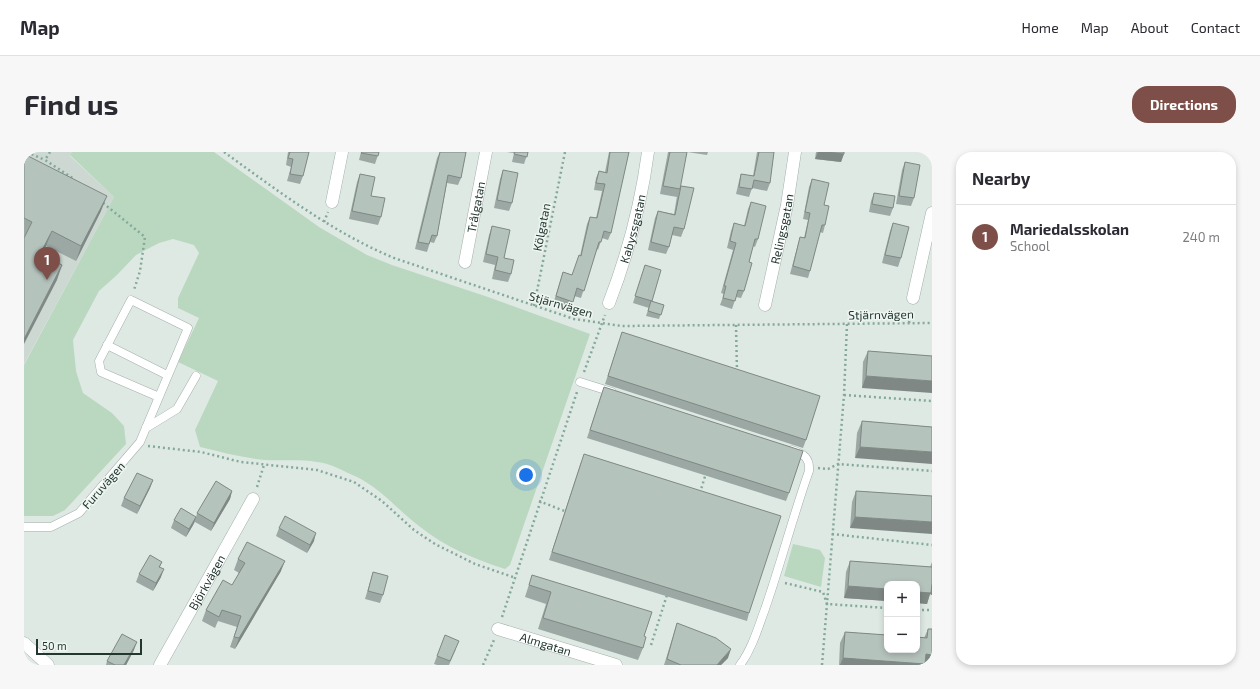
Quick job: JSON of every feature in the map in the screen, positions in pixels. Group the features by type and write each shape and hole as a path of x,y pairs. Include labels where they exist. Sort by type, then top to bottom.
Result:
{"street":[{"path":"332,202 342,152"},
{"name":"Trålgatan","path":"465,262 486,152"},
{"name":"Kabyssgatan","path":"609,303 625,260 636,215 648,152"},
{"name":"Relingsgatan","path":"765,305 787,206 795,152"},
{"path":"913,298 932,214"},
{"name":"Björkvägen","path":"160,665 253,499"},
{"name":"Almgatan","path":"498,629 616,665"},
{"path":"24,643 48,665"}],"lane":[{"path":"131,300 99,361 101,372 159,397"},
{"name":"Furuvägen","path":"24,527 51,527 79,513 140,442 178,348 188,328 131,300"},
{"path":"107,345 167,375"},
{"path":"146,428 177,409 196,376"},
{"path":"580,382 624,396"},
{"path":"740,665 755,636 775,581 809,467 807,457 802,453 787,448"}],"path":[{"path":"27,152 45,160 77,182"},
{"path":"45,160 50,152"},
{"name":"Stjärnvägen","path":"224,152 308,212 371,249 574,319 622,326 932,323"},
{"name":"Kölgatan","path":"534,306 565,152"},
{"path":"102,202 145,237 140,272 131,300"},
{"path":"483,665 498,629 580,382 609,303"},
{"path":"822,665 844,395 847,324"},
{"path":"736,325 736,380"},
{"path":"844,395 932,401"},
{"path":"809,467 828,469 838,464 932,471"},
{"path":"253,499 264,465"},
{"path":"698,500 707,471"},
{"path":"540,502 573,513"},
{"path":"832,534 932,545"},
{"path":"775,581 823,592 827,604"},
{"path":"651,644 668,592"},
{"path":"827,604 884,608"},
{"path":"920,610 932,610"}],"shaded area":[{"path":"24,152 72,152 70,156 114,197 24,364"}],"green space":[{"path":"72,152 214,152 319,227 367,255 590,334 510,565 505,569 471,557 449,546 411,520 374,487 357,477 332,466 311,461 257,459 232,455 200,447 195,430 218,381 178,362 199,318 178,308 178,298 199,253 194,245 173,239 159,243 136,255 99,291 73,340 76,371 83,393 112,413 124,426 126,444 65,510 53,516 24,516 24,365 114,197 70,155"},
{"path":"793,544 820,550 825,558 821,587 784,576"}],"building":[{"path":"290,152 309,152 303,176 290,174 293,159 288,158"},
{"path":"379,152 378,156 361,153"},
{"path":"440,152 466,152 461,178 448,175 437,236 432,235 429,244 418,242"},
{"path":"515,152 528,152 527,157 514,154"},
{"path":"610,152 629,152 611,233 604,231 601,242 599,242 584,291 577,288 573,302 556,296 563,272 572,275 579,255 581,256 590,217 597,218 605,184 596,183 599,171 607,173"},
{"path":"670,152 687,152 680,189 663,186"},
{"path":"759,152 774,152 770,183 754,180 752,189 739,187 741,174 754,176"},
{"path":"826,152 844,152 844,154"},
{"path":"28,156 107,196 81,246 52,231 40,254 62,265 24,339 24,238 32,222 24,218 24,163"},
{"path":"905,162 920,165 914,198 899,196"},
{"path":"503,170 518,173 512,203 497,200"},
{"path":"360,174 375,177 371,196 385,198 381,217 352,211"},
{"path":"812,179 829,183 824,205 829,206 825,225 822,225 810,271 793,266 800,237 805,238 810,213 805,212"},
{"path":"681,186 694,188 684,229 674,227 669,247 651,242 658,211 675,215"},
{"path":"874,193 895,196 893,208 872,204"},
{"path":"751,202 766,206 758,239 755,239 749,262 752,263 744,291 738,290 735,301 723,298 726,286 724,286 736,243 730,241 734,223 745,226"},
{"path":"893,223 909,227 901,258 885,255"},
{"path":"492,226 510,230 504,258 514,260 511,274 495,270 498,257 486,254"},
{"path":"645,265 661,270 652,301 635,296"},
{"path":"651,301 664,305 661,315 648,311"},
{"path":"622,332 820,396 806,440 608,376"},
{"path":"868,351 932,356 932,381 866,376"},
{"path":"604,387 803,451 789,493 590,430"},
{"path":"862,421 932,427 932,452 860,447"},
{"path":"584,454 781,516 749,613 552,552"},
{"path":"137,473 153,480 140,506 124,498"},
{"path":"216,481 232,491 214,523 197,513"},
{"path":"856,491 932,496 932,522 855,517"},
{"path":"181,508 196,517 189,529 174,520"},
{"path":"285,516 316,533 310,545 279,528"},
{"path":"247,542 285,561 239,638 234,637 241,616 222,610 219,617 206,610 223,580 232,585 245,563 238,559"},
{"path":"150,555 162,562 159,567 164,569 156,583 139,574"},
{"path":"850,561 932,567 931,593 920,592 920,581 884,581 884,589 848,586"},
{"path":"373,572 388,576 383,595 368,591"},
{"path":"532,575 652,612 644,636 646,637 643,648 543,618 551,592 529,585"},
{"path":"677,623 716,638 731,649 717,665 681,665 667,659"},
{"path":"928,629 932,629 932,655 926,654 925,664 843,658 845,632 884,635 884,653 920,653 920,637 927,638"},
{"path":"122,634 137,642 124,665 115,665 107,661"},
{"path":"445,635 459,641 450,661 437,656"}],"place":[{"name":"Mariedalsskolan","path":"47,280"}]}
